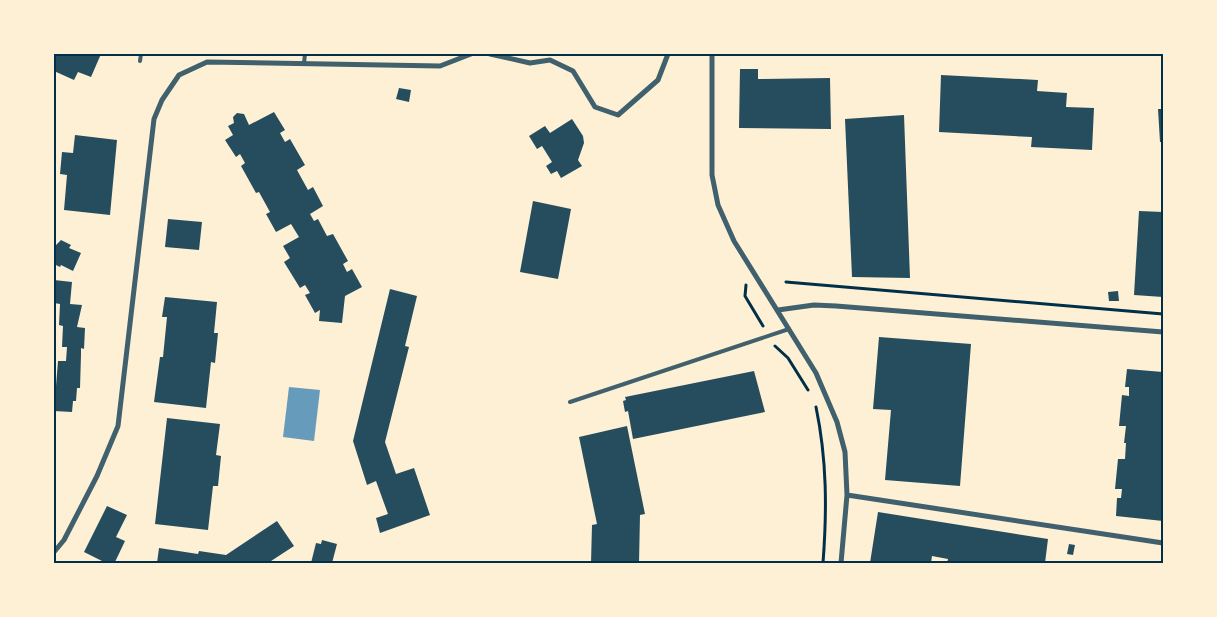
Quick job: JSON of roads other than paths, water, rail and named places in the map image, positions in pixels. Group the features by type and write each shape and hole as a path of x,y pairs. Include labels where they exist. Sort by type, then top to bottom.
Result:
{"street":[{"path":"54,552 64,540 97,476 118,426 154,119 162,100 179,75 206,62 440,66 471,54"},
{"path":"490,54 530,63 550,60 573,71 595,107 618,115 658,80 668,54"},
{"path":"712,54 712,175 718,204 734,241 816,373 837,422 845,452 847,495 841,563"},
{"path":"778,310 814,305 836,306 1163,332"},
{"path":"847,495 1163,543"}],"lane":[{"path":"140,61 141,54"},
{"path":"304,63 305,54"},
{"path":"570,402 789,328"}],"water":[{"path":"289,387 320,390 314,441 283,437"}]}
